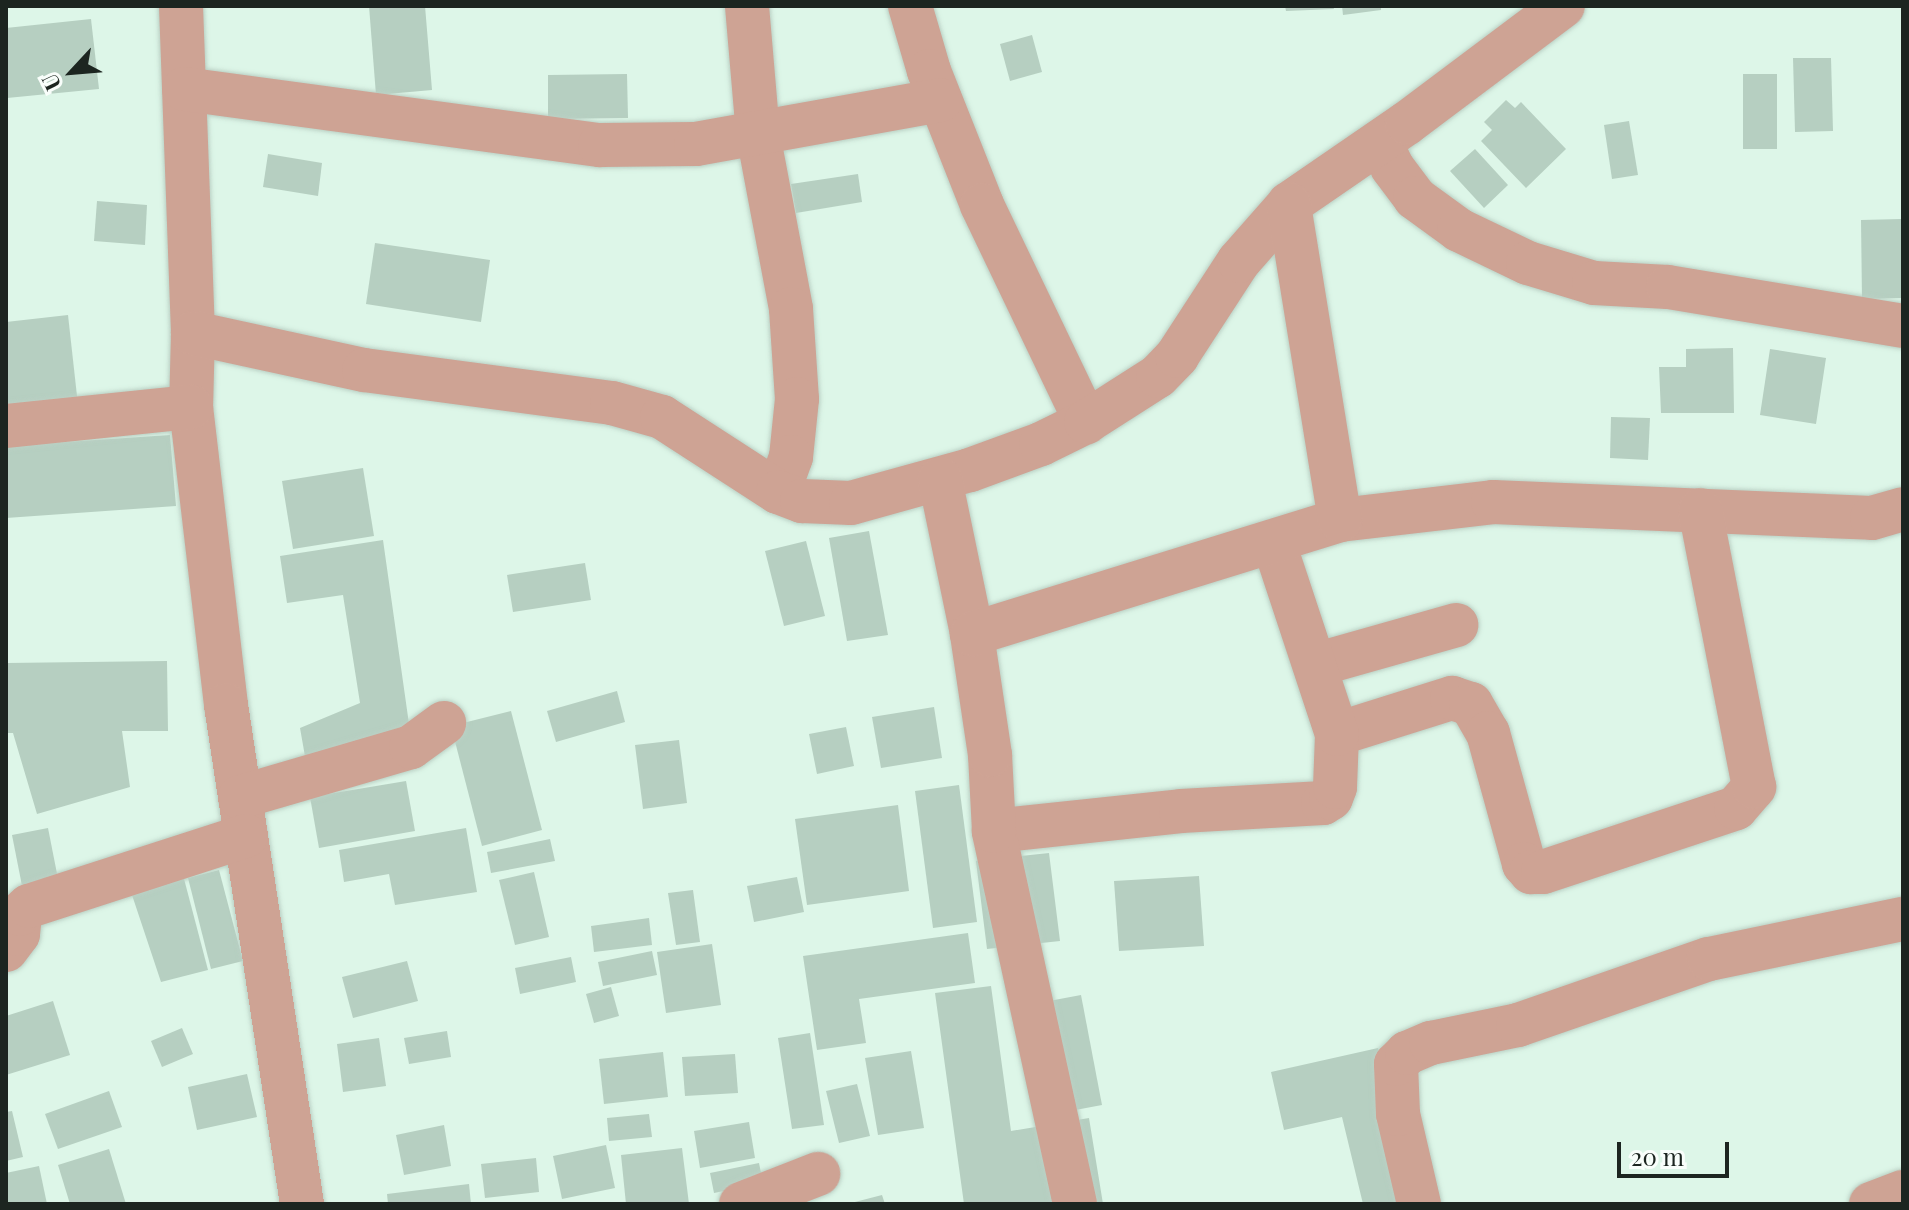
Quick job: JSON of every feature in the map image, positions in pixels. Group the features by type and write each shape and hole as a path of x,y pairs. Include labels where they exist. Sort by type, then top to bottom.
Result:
{"street":[{"path":"181,6 193,333 191,407 243,816 302,1204"},
{"path":"747,6 758,134 791,309 797,399 791,457 778,492"},
{"path":"910,6 940,100 982,205 1086,422"},
{"path":"193,333 364,370 612,403 662,417 778,492 802,501 851,503 940,479 1041,444 1086,422 1158,376 1177,356 1239,261 1289,204 1380,142 1563,6"},
{"path":"184,89 600,145 696,144 940,100"},
{"path":"1380,142 1392,167 1415,198 1459,230 1528,263 1594,283 1668,287 1903,326"},
{"path":"1289,204 1340,520"},
{"path":"6,426 191,407"},
{"path":"940,479 972,634 990,755 994,831 1075,1204"},
{"path":"972,634 1274,543 1340,520 1493,502 1872,518 1903,509"},
{"path":"1337,734 1452,698 1471,704 1488,733 1524,864 1531,872 1543,872 1736,808 1754,787 1743,718 1700,510"},
{"path":"994,831 1181,811 1323,803 1335,787 1337,734 1274,543"},
{"path":"1315,665 1456,625"},
{"path":"6,950 18,934 20,914 29,906 411,747 444,723"},
{"path":"1419,1204 1398,1114 1396,1064 1407,1053 1431,1043 1518,1025 1709,959 1903,919"},
{"path":"742,1204 818,1174"},
{"path":"1871,1204 1903,1192"}],"building":[{"path":"369,6 425,6 432,90 376,95"},
{"path":"1285,6 1333,6 1334,9 1286,11"},
{"path":"1342,6 1381,6 1381,10 1343,15"},
{"path":"91,19 99,89 7,98 6,28"},
{"path":"1032,35 1042,72 1010,81 1000,44"},
{"path":"1793,58 1831,58 1833,131 1795,132"},
{"path":"627,74 628,118 548,119 548,75"},
{"path":"1743,74 1777,74 1777,149 1743,149"},
{"path":"1506,100 1515,108 1521,102 1566,149 1526,188 1481,141 1492,130 1484,122"},
{"path":"1629,121 1638,175 1612,179 1604,125"},
{"path":"1475,149 1508,185 1484,208 1450,171"},
{"path":"268,154 322,163 318,196 263,187"},
{"path":"858,174 862,202 796,213 791,184"},
{"path":"97,201 147,205 145,245 94,241"},
{"path":"1901,219 1903,298 1862,299 1861,220"},
{"path":"375,243 490,260 481,322 366,304"},
{"path":"68,315 79,414 6,421 6,322"},
{"path":"1733,348 1734,413 1661,413 1659,367 1686,367 1686,349"},
{"path":"1770,349 1826,358 1816,424 1760,415"},
{"path":"1611,417 1650,418 1648,460 1610,458"},
{"path":"170,435 176,506 6,518 6,446"},
{"path":"363,468 374,536 293,549 282,481"},
{"path":"869,531 888,635 847,641 829,538"},
{"path":"383,540 409,724 306,762 300,728 360,703 343,595 287,603 280,556"},
{"path":"806,541 825,616 784,626 765,551"},
{"path":"585,563 591,600 513,612 507,575"},
{"path":"167,661 168,731 122,731 130,787 37,814 13,733 6,733 6,663"},
{"path":"617,691 625,722 556,742 547,711"},
{"path":"934,707 942,758 881,768 872,717"},
{"path":"511,711 542,830 482,846 451,726"},
{"path":"846,727 854,766 817,774 809,734"},
{"path":"679,740 687,803 643,809 635,745"},
{"path":"406,781 415,831 319,848 310,797"},
{"path":"959,785 977,922 933,928 915,791"},
{"path":"898,805 909,891 807,905 795,819"},
{"path":"48,828 61,894 25,901 12,835"},
{"path":"466,828 477,892 395,905 389,874 344,882 339,850"},
{"path":"550,839 555,861 491,873 487,852"},
{"path":"1049,853 1060,941 987,949 976,861"},
{"path":"219,870 243,961 211,969 188,878"},
{"path":"534,872 549,937 515,945 499,880"},
{"path":"183,875 208,970 161,982 131,892"},
{"path":"1199,876 1204,946 1119,951 1114,881"},
{"path":"797,877 804,912 754,922 747,886"},
{"path":"693,890 700,942 676,945 668,893"},
{"path":"649,918 652,945 594,952 591,926"},
{"path":"968,933 975,983 859,999 866,1043 817,1050 803,956"},
{"path":"712,944 721,1005 666,1013 657,952"},
{"path":"652,951 657,975 603,986 598,962"},
{"path":"571,957 576,982 520,994 515,968"},
{"path":"407,961 418,1001 353,1018 342,977"},
{"path":"991,986 1011,1131 1089,1118 1103,1204 964,1204 935,993"},
{"path":"611,987 619,1016 594,1023 586,994"},
{"path":"1081,995 1102,1105 1070,1111 1049,1001"},
{"path":"53,1001 70,1055 6,1075 6,1016"},
{"path":"182,1028 193,1054 162,1067 151,1041"},
{"path":"447,1031 451,1057 409,1064 404,1038"},
{"path":"810,1033 824,1125 792,1129 778,1038"},
{"path":"379,1038 386,1086 343,1092 337,1044"},
{"path":"1378,1048 1415,1204 1363,1204 1342,1117 1284,1130 1271,1072"},
{"path":"911,1051 924,1128 878,1135 865,1058"},
{"path":"663,1052 668,1097 604,1104 599,1059"},
{"path":"735,1054 738,1093 685,1096 682,1057"},
{"path":"247,1074 257,1117 197,1130 188,1087"},
{"path":"857,1084 870,1136 839,1143 826,1091"},
{"path":"109,1091 122,1127 58,1149 45,1114"},
{"path":"12,1111 23,1157 6,1161 6,1112"},
{"path":"649,1114 652,1137 609,1141 607,1118"},
{"path":"749,1122 755,1158 700,1168 694,1131"},
{"path":"444,1125 451,1166 404,1175 396,1135"},
{"path":"606,1145 615,1188 562,1199 553,1156"},
{"path":"682,1148 689,1204 626,1204 621,1155"},
{"path":"109,1149 126,1204 70,1204 58,1165"},
{"path":"536,1158 539,1192 485,1198 481,1164"},
{"path":"759,1163 763,1183 714,1193 710,1173"},
{"path":"39,1166 47,1204 6,1204 6,1173"},
{"path":"469,1184 471,1204 388,1204 387,1194"},
{"path":"882,1195 885,1204 851,1204 851,1203"}]}
